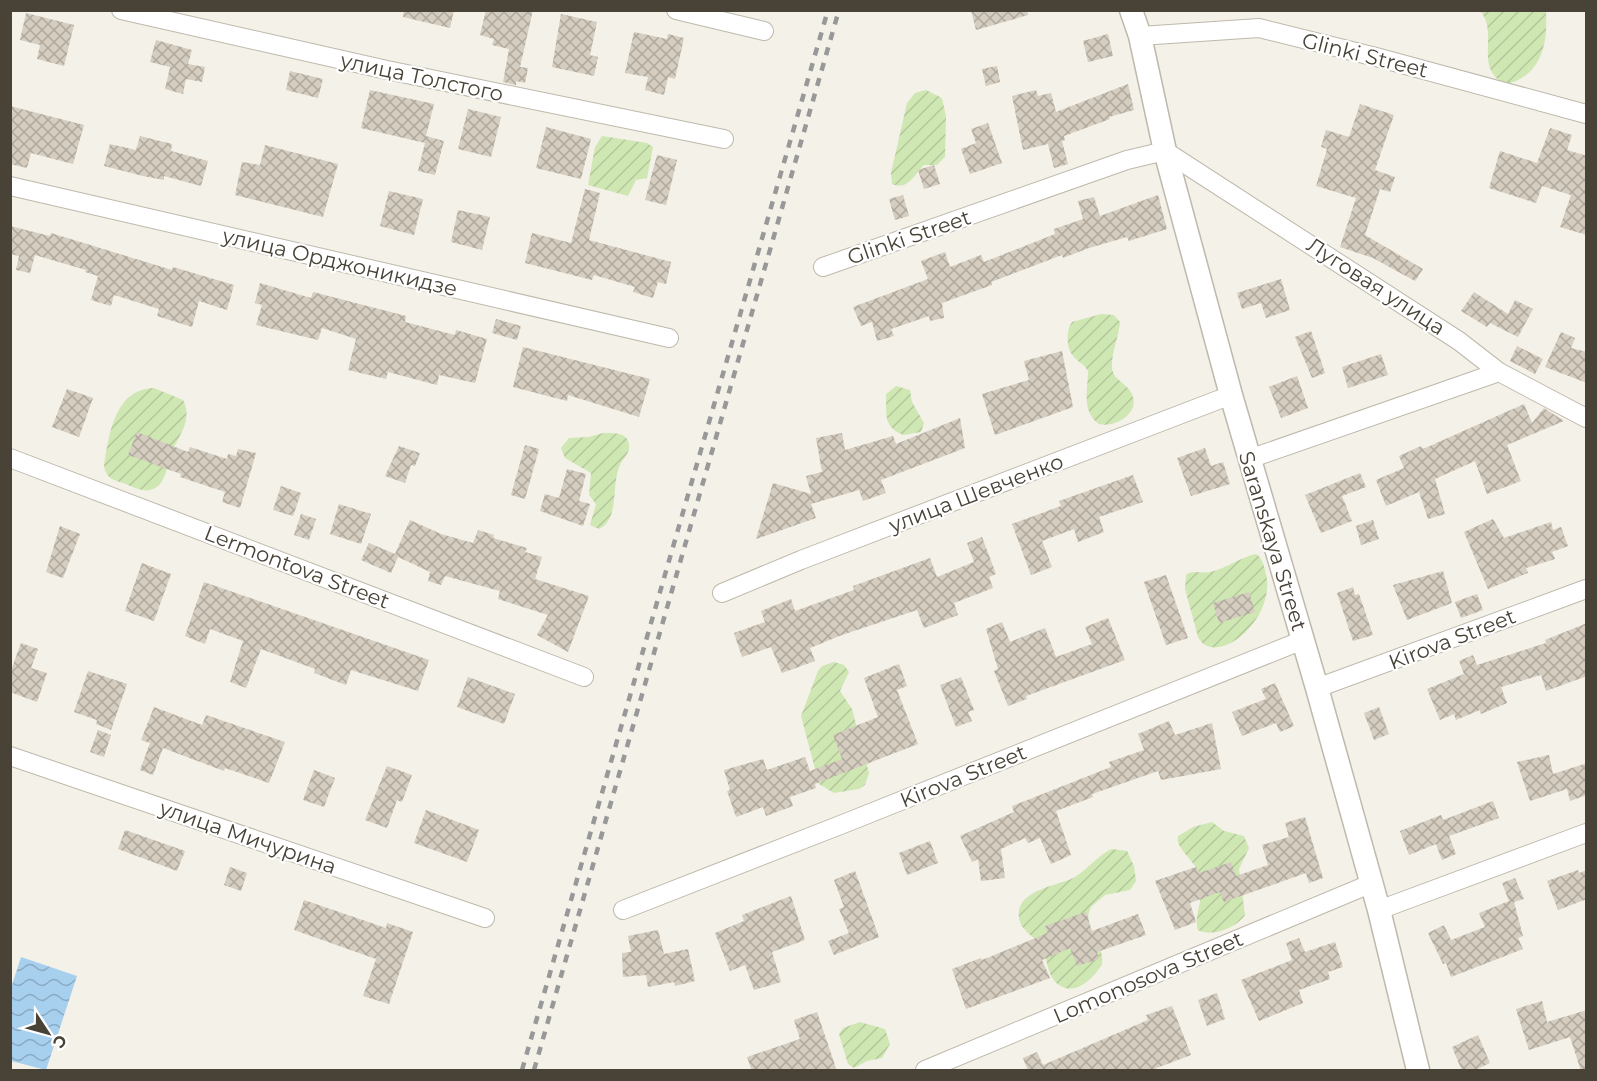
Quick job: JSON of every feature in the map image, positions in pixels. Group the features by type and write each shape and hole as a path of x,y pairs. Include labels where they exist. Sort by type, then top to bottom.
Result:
{"street":[{"name":"улица Толстого","path":"122,10 387,70 724,139"},
{"path":"676,10 764,31"},
{"name":"Saranskaya Street","path":"1131,10 1140,36 1165,152 1231,395 1379,910 1418,1071"},
{"name":"Glinki Street","path":"1140,36 1259,28 1587,114"},
{"name":"Glinki Street","path":"823,267 1128,160 1165,152"},
{"name":"Луговая улица","path":"1165,152 1449,334 1499,372 1587,418"},
{"name":"улица Орджоникидзе","path":"10,186 669,339"},
{"path":"1249,459 1499,372"},
{"name":"улица Шевченко","path":"722,593 801,560 1231,395"},
{"name":"Lermontova Street","path":"10,458 584,677"},
{"name":"Kirova Street","path":"1317,688 1587,589"},
{"name":"Kirova Street","path":"623,910 1303,640"},
{"name":"улица Мичурина","path":"10,756 485,918"},
{"path":"1379,910 1587,833"},
{"name":"Lomonosova Street","path":"925,1071 1370,884"}],"green space":[{"path":"1480,11 1546,11 1544,46 1535,65 1519,80 1507,84 1497,78 1491,70 1488,61 1488,29"},
{"path":"926,90 942,98 946,117 945,157 937,165 924,165 907,183 898,186 892,184 891,173 907,103 915,93"},
{"path":"602,136 647,143 653,147 647,178 636,180 628,196 588,185 595,147"},
{"path":"1101,314 1114,315 1120,322 1112,368 1115,376 1129,389 1134,403 1124,419 1105,425 1099,424 1090,413 1087,399 1088,371 1071,353 1068,339 1072,322"},
{"path":"896,386 910,390 912,402 924,423 921,432 903,435 892,428 889,423 886,413 886,394"},
{"path":"154,388 183,400 187,413 183,430 172,452 164,478 156,488 144,490 110,478 104,466 111,428 122,405 130,396 141,390"},
{"path":"603,433 624,436 629,448 618,471 613,509 606,524 599,529 590,525 596,504 589,495 591,473 565,458 561,448 569,438 589,437"},
{"path":"1256,554 1264,565 1267,588 1263,605 1255,621 1244,634 1231,643 1218,647 1206,646 1198,637 1185,589 1186,575 1191,572 1216,570"},
{"path":"834,662 844,665 849,672 840,691 852,709 869,773 865,785 859,789 834,793 819,784 801,716 818,671 822,666"},
{"path":"1212,822 1224,831 1244,836 1249,848 1239,869 1245,915 1236,924 1210,933 1198,930 1197,918 1202,890 1200,875 1179,845 1178,836 1193,827"},
{"path":"1112,849 1127,851 1134,866 1136,881 1130,890 1105,895 1091,907 1088,915 1089,922 1100,950 1102,965 1081,986 1065,988 1052,977 1041,945 1022,927 1019,917 1020,908 1031,894 1075,877"},
{"path":"860,1022 885,1029 890,1044 882,1058 867,1061 854,1068 848,1064 839,1034 843,1028"}],"water":[{"path":"21,957 77,976 46,1070 11,1061 11,988"}],"building":[{"path":"404,10 454,10 450,28 403,17"},
{"path":"486,10 533,10 520,67 528,68 525,83 516,81 516,85 503,82 509,49 492,45 494,39 480,35"},
{"path":"971,10 1027,10 1028,15 976,30"},
{"path":"26,13 74,25 64,66 37,59 40,45 20,40"},
{"path":"561,14 597,22 590,55 598,57 594,76 552,67"},
{"path":"634,32 667,39 668,34 684,38 675,79 668,77 664,95 645,90 648,77 625,73"},
{"path":"1108,34 1113,56 1088,62 1083,41"},
{"path":"156,40 192,50 188,64 205,67 202,82 186,79 183,94 165,89 170,67 150,62"},
{"path":"997,66 1000,82 986,86 982,69"},
{"path":"290,71 323,79 318,98 286,90"},
{"path":"1128,84 1134,110 1109,117 1110,119 1064,136 1065,140 1062,141 1068,164 1054,168 1048,144 1023,150 1012,96 1036,90 1038,96 1051,93 1056,112"},
{"path":"370,90 434,104 426,136 444,141 435,175 418,171 425,143 361,128"},
{"path":"1360,104 1394,115 1375,170 1395,177 1390,192 1380,189 1365,235 1423,269 1415,281 1373,258 1340,247 1356,198 1316,186 1327,149 1321,147 1326,130 1349,137"},
{"path":"10,106 84,125 73,164 31,153 27,168 10,164"},
{"path":"468,109 501,117 491,157 458,149"},
{"path":"988,123 1002,163 970,174 961,149 976,143 971,129"},
{"path":"546,127 591,139 581,179 536,168"},
{"path":"1550,128 1572,135 1567,150 1587,156 1587,235 1560,227 1571,195 1542,186 1536,203 1489,188 1500,151 1537,163"},
{"path":"140,136 172,144 171,151 208,161 201,186 164,176 164,180 104,166 110,144 136,150"},
{"path":"265,145 338,164 323,217 235,195 242,162 260,165"},
{"path":"657,155 677,160 666,205 645,200"},
{"path":"934,165 940,184 924,189 918,170"},
{"path":"585,189 600,193 589,240 671,262 666,284 658,282 653,298 633,292 635,287 594,275 592,280 525,263 532,233 571,243"},
{"path":"389,191 423,199 414,235 380,226"},
{"path":"903,195 909,216 895,220 889,199"},
{"path":"1158,195 1167,229 1129,241 1127,237 1063,258 1062,255 991,282 992,285 942,303 944,318 930,321 929,316 891,329 894,336 877,341 872,322 861,326 853,307 928,279 921,261 945,252 950,267 981,255 984,262 1055,234 1054,229 1083,219 1078,201 1094,197 1100,216"},
{"path":"458,210 490,217 482,250 451,242"},
{"path":"10,226 50,236 51,233 172,270 173,267 234,285 227,310 199,301 192,327 157,316 159,309 114,295 111,306 91,300 98,276 85,272 86,270 35,255 30,273 16,270 19,256 10,254"},
{"path":"1281,279 1290,310 1266,318 1261,303 1242,309 1237,293"},
{"path":"260,283 311,298 313,292 406,316 405,322 455,335 456,330 487,339 475,383 439,375 437,385 388,372 386,379 348,370 356,339 322,328 318,340 256,325 262,305 255,303"},
{"path":"1474,292 1508,314 1515,300 1533,309 1518,337 1490,323 1487,327 1461,311"},
{"path":"496,319 521,326 517,340 492,333"},
{"path":"1311,331 1325,373 1312,378 1295,337"},
{"path":"1561,332 1575,338 1571,348 1587,352 1587,383 1545,367"},
{"path":"1517,346 1543,359 1535,374 1510,361"},
{"path":"523,347 650,379 639,417 568,395 567,401 513,387"},
{"path":"1062,351 1073,407 995,435 982,394 1029,380 1024,361"},
{"path":"1381,354 1388,375 1348,388 1342,367"},
{"path":"1297,376 1308,408 1281,418 1269,387"},
{"path":"67,389 93,398 79,437 52,427"},
{"path":"1524,404 1532,423 1544,408 1564,421 1507,445 1521,481 1487,494 1475,461 1435,479 1445,514 1428,519 1419,492 1386,506 1376,480 1404,468 1399,456 1421,446 1423,449"},
{"path":"960,418 965,448 881,480 886,493 863,501 859,490 811,504 816,518 756,539 773,483 811,494 806,476 822,472 816,438 842,433 845,450 893,436 896,444"},
{"path":"137,432 188,452 190,447 227,459 228,454 236,456 238,449 256,453 240,508 222,502 225,492 180,477 181,474 128,455"},
{"path":"525,445 539,449 525,499 511,495"},
{"path":"399,446 420,453 415,466 411,465 405,483 385,476"},
{"path":"1205,448 1211,466 1223,462 1230,484 1191,496 1177,458"},
{"path":"567,469 586,474 579,501 590,504 583,526 540,511 545,494 559,498"},
{"path":"1360,473 1366,487 1342,496 1352,521 1321,533 1305,495"},
{"path":"1133,475 1143,502 1099,517 1104,532 1078,542 1074,529 1042,541 1052,567 1031,575 1012,524 1061,506 1059,501"},
{"path":"281,486 301,493 293,516 273,510"},
{"path":"339,504 371,514 361,544 330,534"},
{"path":"301,514 316,519 309,540 294,535"},
{"path":"1493,519 1504,538 1551,522 1553,530 1561,527 1568,546 1552,552 1555,559 1526,568 1528,573 1488,589 1464,532"},
{"path":"410,520 441,534 473,543 478,530 494,535 493,538 527,548 525,552 542,557 535,579 589,596 568,652 537,635 548,615 498,599 500,591 445,576 441,585 428,581 430,572 398,557 391,573 361,560 369,543 395,554"},
{"path":"1373,520 1379,539 1361,545 1356,526"},
{"path":"60,526 80,534 63,578 46,572"},
{"path":"982,537 996,574 989,577 993,588 954,603 958,615 924,628 917,610 810,648 815,661 782,673 771,647 742,657 734,633 765,622 761,611 791,599 795,611 854,590 853,586 930,558 937,577 974,562 967,543"},
{"path":"142,563 171,574 154,621 125,611"},
{"path":"1443,571 1452,603 1407,620 1393,585"},
{"path":"1166,575 1188,638 1166,645 1144,582"},
{"path":"204,582 429,660 418,691 351,670 346,685 314,673 315,669 261,649 246,688 230,682 243,641 210,629 205,644 185,636"},
{"path":"1353,587 1355,595 1359,594 1373,635 1353,641 1337,593"},
{"path":"1249,592 1255,612 1219,623 1213,603"},
{"path":"1477,594 1483,610 1461,618 1455,602"},
{"path":"1108,618 1125,660 1026,696 1027,699 1008,706 994,671 998,669 986,629 1002,622 1010,642 1045,628 1056,657 1092,644 1085,627"},
{"path":"1587,623 1587,676 1546,691 1541,675 1501,687 1507,703 1481,714 1480,710 1456,720 1454,714 1440,720 1427,689 1464,674 1459,661 1473,655 1477,665 1546,643 1545,640"},
{"path":"21,643 38,649 31,668 47,673 37,702 10,692 10,673"},
{"path":"899,664 907,686 897,690 918,744 815,784 816,788 790,797 793,806 766,816 763,807 736,817 727,791 730,790 724,770 763,759 767,770 805,757 810,771 842,759 833,735 878,717 864,678"},
{"path":"88,671 127,684 111,730 96,724 97,720 74,712"},
{"path":"468,677 515,694 504,724 457,707"},
{"path":"961,677 974,710 968,712 972,721 956,727 940,685"},
{"path":"1275,683 1294,726 1280,732 1276,723 1242,736 1232,712 1266,699 1261,689"},
{"path":"154,707 202,725 206,715 285,742 269,783 225,768 224,771 163,748 153,775 140,770 150,743 141,740"},
{"path":"1379,707 1389,734 1374,740 1364,713"},
{"path":"1169,721 1175,735 1212,723 1221,769 1161,780 1158,771 1092,794 1093,797 1056,811 1071,855 1051,864 1040,838 1028,843 1025,838 1001,849 1005,878 981,881 978,859 972,862 960,836 1014,812 1012,806 1111,767 1109,762 1144,750 1138,734"},
{"path":"98,730 111,735 104,757 90,752"},
{"path":"1549,755 1553,774 1587,763 1587,795 1570,801 1567,789 1530,801 1517,762"},
{"path":"387,766 412,775 402,802 397,800 387,828 365,820"},
{"path":"314,770 335,778 324,807 303,800"},
{"path":"1493,801 1499,818 1449,836 1456,854 1442,860 1436,844 1409,855 1400,831 1441,815 1443,820"},
{"path":"426,810 479,830 467,862 414,843"},
{"path":"1305,817 1323,878 1309,883 1306,873 1224,902 1220,892 1190,903 1196,922 1175,930 1155,881 1196,867 1199,873 1231,862 1236,876 1268,865 1262,845 1289,837 1285,823"},
{"path":"125,830 185,851 177,871 118,849"},
{"path":"930,841 938,863 907,875 899,853"},
{"path":"230,867 247,873 241,891 224,885"},
{"path":"1578,870 1579,873 1587,870 1587,899 1558,910 1547,881"},
{"path":"855,871 879,937 834,955 828,941 849,933 839,909 844,907 834,880"},
{"path":"1515,878 1524,899 1514,902 1523,936 1518,938 1523,949 1451,977 1446,963 1443,964 1428,933 1444,925 1451,940 1485,927 1479,913 1509,901 1502,883"},
{"path":"791,896 805,940 772,952 781,982 754,990 745,965 730,971 715,933 744,921 742,915"},
{"path":"304,900 386,928 387,923 413,932 389,1004 363,996 376,959 294,930"},
{"path":"1086,912 1092,931 1138,914 1146,935 1097,952 1099,959 1077,966 1070,948 1042,960 1050,978 966,1009 952,969 981,958 982,960 1048,933 1045,926"},
{"path":"658,930 664,954 688,949 695,981 675,986 674,982 648,987 646,975 623,977 622,953 631,952 628,936"},
{"path":"1299,938 1305,952 1335,942 1343,967 1328,972 1330,979 1299,990 1303,1003 1259,1021 1241,980 1292,960 1286,943"},
{"path":"1217,993 1225,1019 1207,1026 1198,1000"},
{"path":"1542,1001 1547,1022 1587,1010 1587,1071 1581,1071 1570,1037 1529,1050 1516,1009"},
{"path":"1172,1006 1191,1055 1149,1071 1028,1071 1023,1058 1037,1052 1043,1065 1148,1020 1146,1015"},
{"path":"817,1012 837,1071 752,1071 747,1057 800,1039 794,1020"},
{"path":"1478,1035 1490,1063 1473,1071 1462,1071 1452,1047"}],"railway":[{"path":"522,1070 828,10"},
{"path":"534,1070 839,10"}]}
